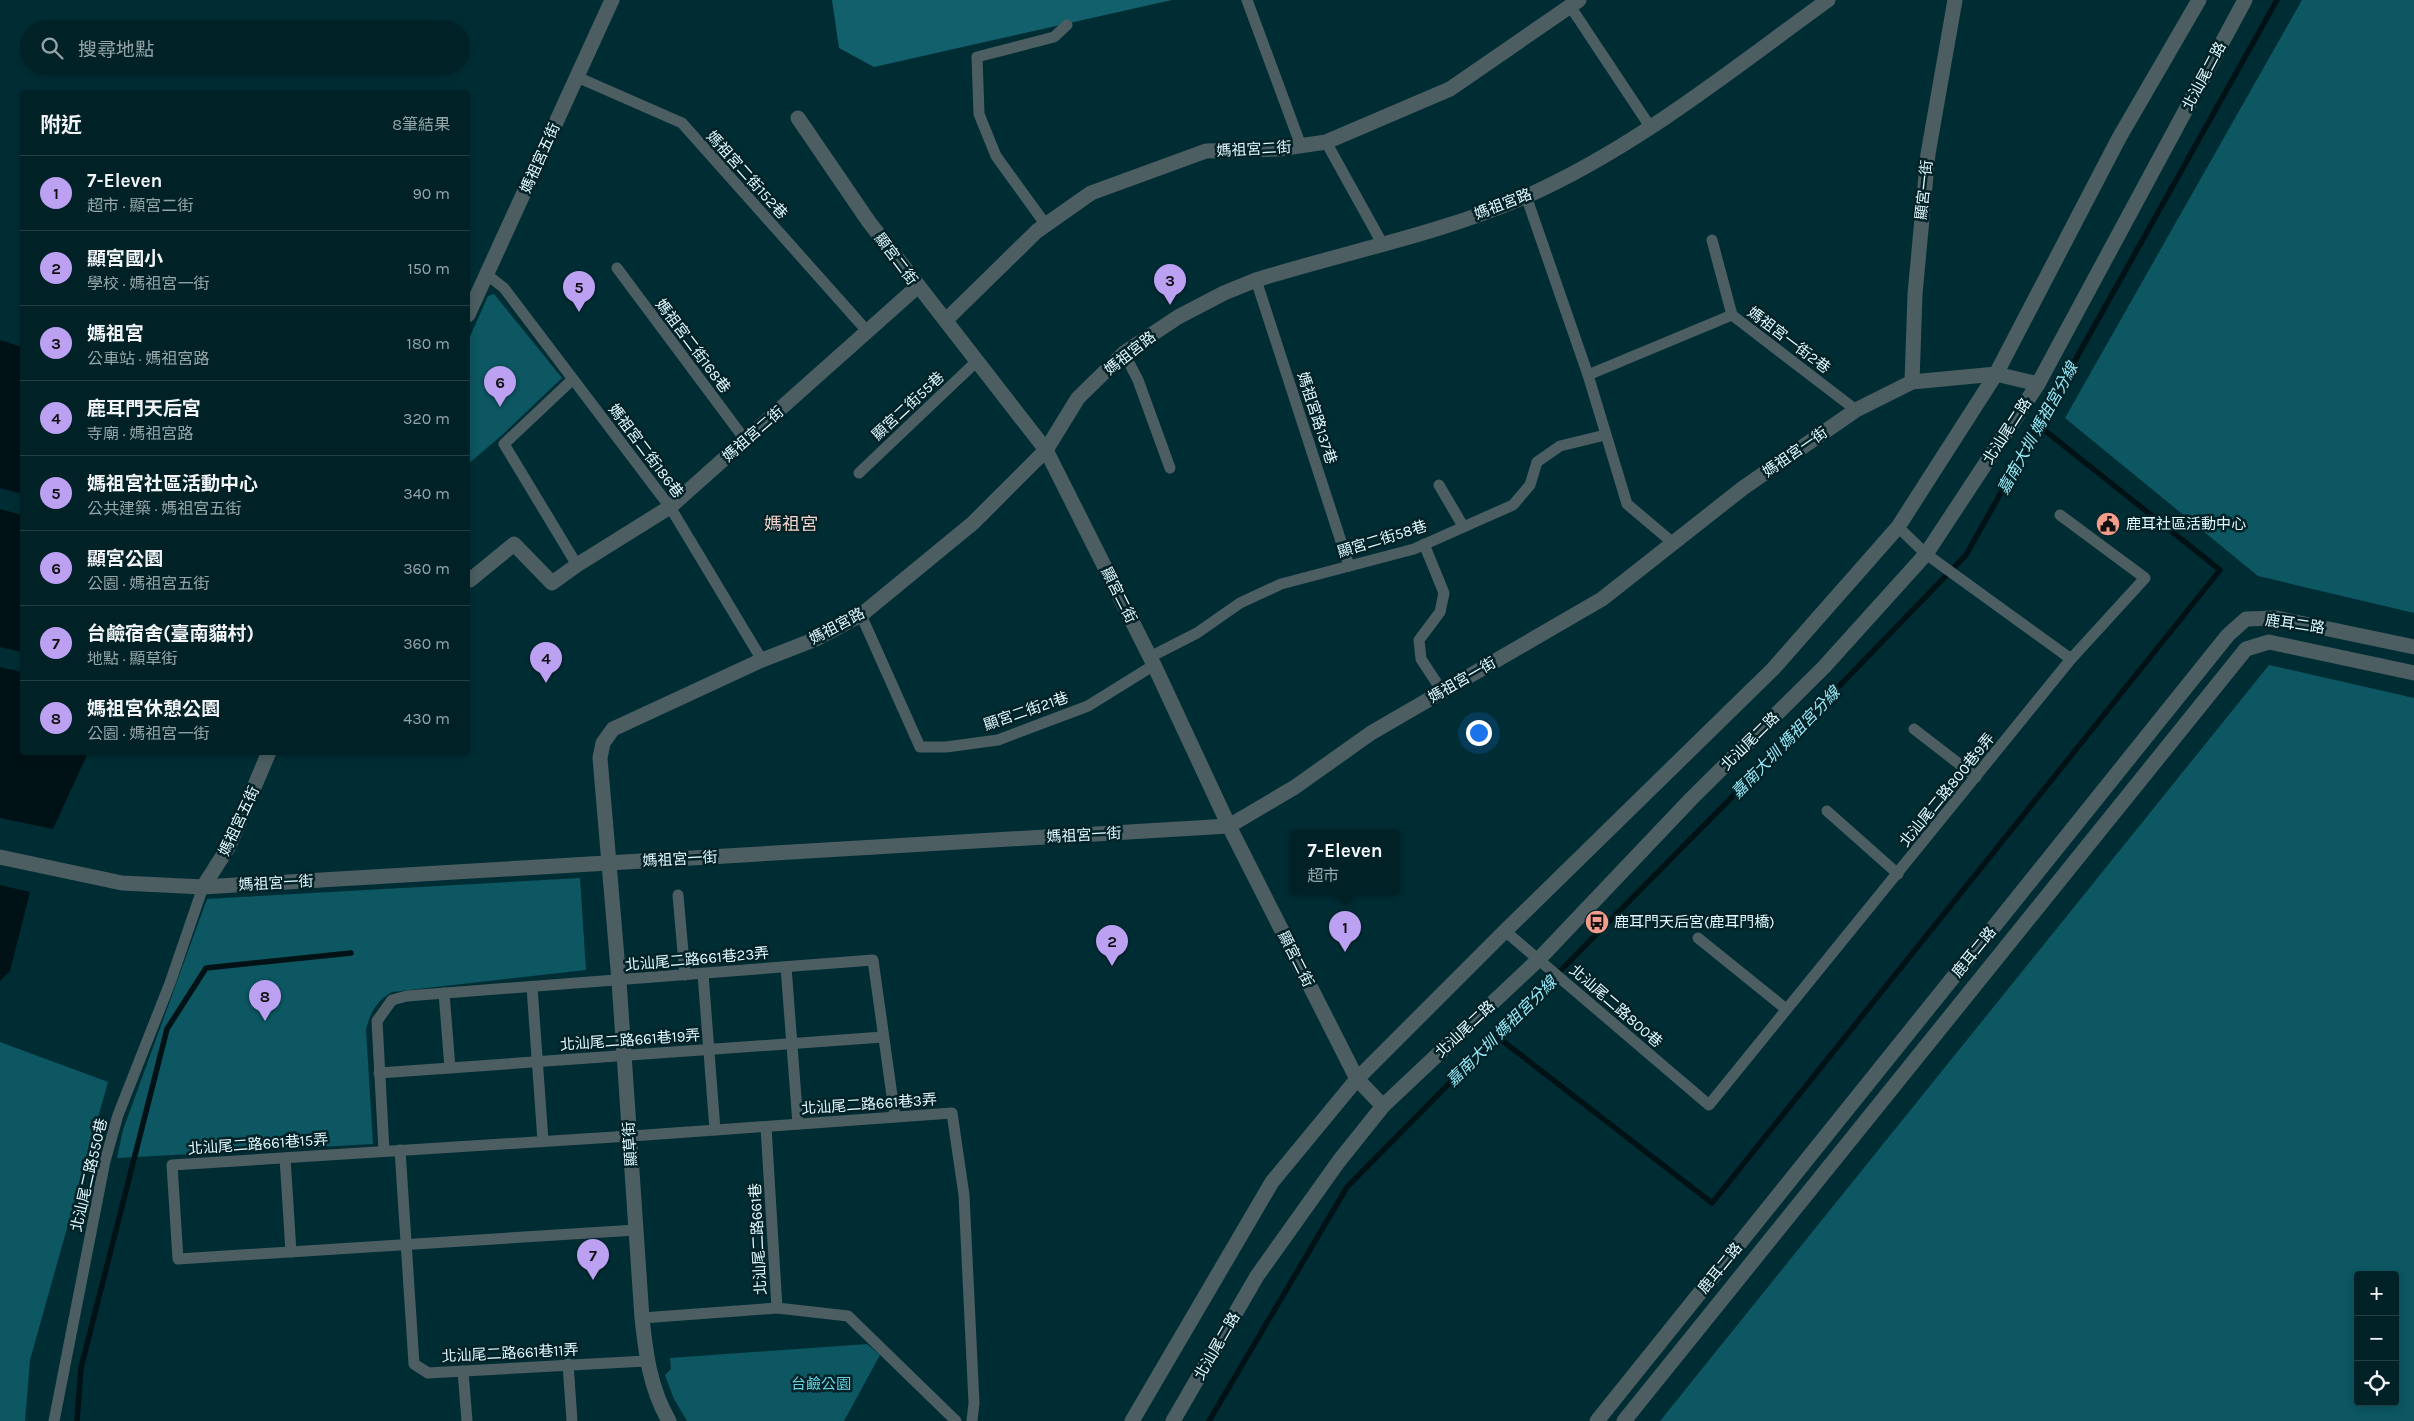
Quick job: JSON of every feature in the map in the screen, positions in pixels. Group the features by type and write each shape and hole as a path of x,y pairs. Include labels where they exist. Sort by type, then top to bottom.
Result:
{"street":[{"name":"媽祖宮五街","path":"470,310 612,0"},
{"name":"媽祖宮路","path":"609,864 600,758 603,743 613,729 762,660 816,639 862,615 973,523 1046,450 1078,398 1124,353 1178,317 1224,293 1256,280 1464,219 1526,196 1587,166 1651,128 1828,0"},
{"name":"顯宮一街","path":"1912,382 1914,294 1928,154 1955,0"},
{"path":"1132,1421 1272,1182 1357,1079 1504,931 1773,669 1898,528 1996,374 2119,138 2199,0"},
{"name":"北汕尾二路","path":"1173,1421 1257,1276 1338,1161 1383,1106 1539,959 1691,799 1824,668 1926,554 2038,384 2245,0"},
{"name":"媽祖宮二街","path":"946,320 1046,225 1091,193 1206,151 1301,146 1326,142 1450,89 1575,3"},
{"name":"顯宮二街","path":"798,118 869,222 917,287 946,320 1046,450 1152,661 1229,826 1357,1079 1383,1106"},
{"name":"媽祖宮二街","path":"470,580 514,544 552,583 577,565 670,507 917,287"},
{"name":"媽祖宮一街","path":"0,857 122,883 203,887 1229,826 1295,787 1371,733 1602,599 1743,488 1856,410 1912,382 1996,374 2038,384"},
{"name":"鹿耳二路","path":"1597,1421 2228,635 2246,619 2276,618 2414,646"},
{"name":"鹿耳二路","path":"1624,1421 2246,649 2268,642 2414,673"},
{"name":"媽祖宮五街","path":"203,887 229,846 268,755"},
{"name":"顯草街","path":"609,864 646,1361 654,1390 669,1421"}],"lane":[{"path":"1246,0 1301,146"},
{"path":"1575,3 1651,128"},
{"path":"1046,225 996,156 979,114 977,57 1054,37 1067,25"},
{"name":"媽祖宮二街152巷","path":"577,77 682,123 867,331"},
{"path":"1326,142 1382,243"},
{"path":"1526,196 1588,375 1627,504 1672,542"},
{"path":"1712,240 1732,315"},
{"name":"媽祖宮二街168巷","path":"617,268 746,441"},
{"name":"媽祖宮二街186巷","path":"486,274 504,288 670,507 762,660"},
{"name":"媽祖宮路137巷","path":"1256,280 1350,566"},
{"name":"媽祖宮一街2巷","path":"1588,375 1732,315 1856,410"},
{"path":"1124,353 1138,380 1170,468"},
{"name":"顯宮二街55巷","path":"859,473 977,361"},
{"path":"573,379 504,444 577,565"},
{"name":"顯宮二街58巷","path":"1152,661 1197,634 1240,603 1281,584 1424,544 1512,505 1530,486 1537,462 1560,446 1605,435"},
{"path":"1439,486 1463,526"},
{"name":"北汕尾二路800巷9弄","path":"1708,1105 1898,874 2071,659 2145,578 2060,515"},
{"path":"1898,528 1926,554 2071,659"},
{"path":"1424,544 1444,594 1440,612 1418,640 1421,659 1442,691"},
{"name":"顯宮二街21巷","path":"862,615 920,747 946,747 998,740 1088,706 1152,661"},
{"path":"1914,729 1976,777"},
{"path":"1827,811 1898,874"},
{"name":"北汕尾二路550巷","path":"54,1421 110,1143 118,1115 170,983 203,887"},
{"path":"678,895 685,975"},
{"name":"北汕尾二路800巷","path":"1504,931 1708,1105"},
{"path":"1698,938 1786,1009"},
{"name":"北汕尾二路661巷23弄","path":"380,1073 377,1021 392,1000 444,993 873,960 895,1117"},
{"path":"786,967 798,1124"},
{"path":"703,974 715,1130"},
{"path":"532,987 543,1141"},
{"path":"444,993 450,1068"},
{"name":"北汕尾二路661巷19弄","path":"380,1073 883,1037"},
{"path":"380,1073 384,1151"},
{"name":"北汕尾二路661巷3弄","path":"629,1136 952,1113 964,1195 974,1403 972,1421"},
{"name":"北汕尾二路661巷","path":"766,1127 777,1308 848,1316 956,1421"},
{"name":"北汕尾二路661巷15弄","path":"629,1136 172,1165 178,1259 636,1230"},
{"name":"北汕尾二路661巷11弄","path":"400,1150 414,1364 428,1373 646,1361"},
{"path":"285,1158 291,1252"},
{"path":"642,1318 777,1308"},
{"path":"568,1364 572,1421"},
{"path":"463,1371 467,1421"}],"green space":[{"path":"2302,0 2414,0 2414,613 2258,576 2065,418"},
{"path":"494,294 562,378 501,436 470,462 470,336 488,296"},
{"path":"2269,665 2414,698 2414,1421 1660,1421"},
{"path":"580,878 586,970 392,992 378,1003 372,1012 366,1029 373,1144 117,1158 123,1130 207,899"},
{"path":"0,1042 108,1082 30,1360 25,1421 0,1421"},
{"name":"台鹼公園","path":"867,1344 880,1355 844,1421 687,1421 674,1399 665,1375 671,1369 670,1358"}],"shaded area":[{"path":"832,0 1172,0 874,67 839,48"},
{"path":"0,340 20,346 20,493 0,488"},
{"path":"0,509 20,514 20,652 0,647"},
{"path":"0,667 20,672 20,755 87,755 53,829 0,818"},
{"path":"0,885 30,892 10,971 0,981"}],"waterway":[{"name":"嘉南大圳 媽祖宮分線","path":"1209,1421 1347,1187 1730,799 1966,555 2277,0"},
{"path":"1495,1035 1712,1203 2220,570 2038,425"},
{"path":"77,1421 81,1368 167,1029 206,968 351,953"}],"place":[{"name":"媽祖宮","path":"1170,305"},
{"name":"媽祖宮社區活動中心","path":"579,312"},
{"name":"顯宮公園","path":"500,407"},
{"name":"鹿耳社區活動中心","path":"2108,524"},
{"name":"鹿耳門天后宮","path":"546,683"},
{"name":"鹿耳門天后宮(鹿耳門橋)","path":"1597,922"},
{"name":"7-Eleven","path":"1345,952"},
{"name":"顯宮國小","path":"1112,966"},
{"name":"媽祖宮休憩公園","path":"265,1021"},
{"name":"台鹼宿舍(臺南貓村)","path":"593,1280"}],"district":[{"name":"媽祖宮","path":"791,524"}]}
